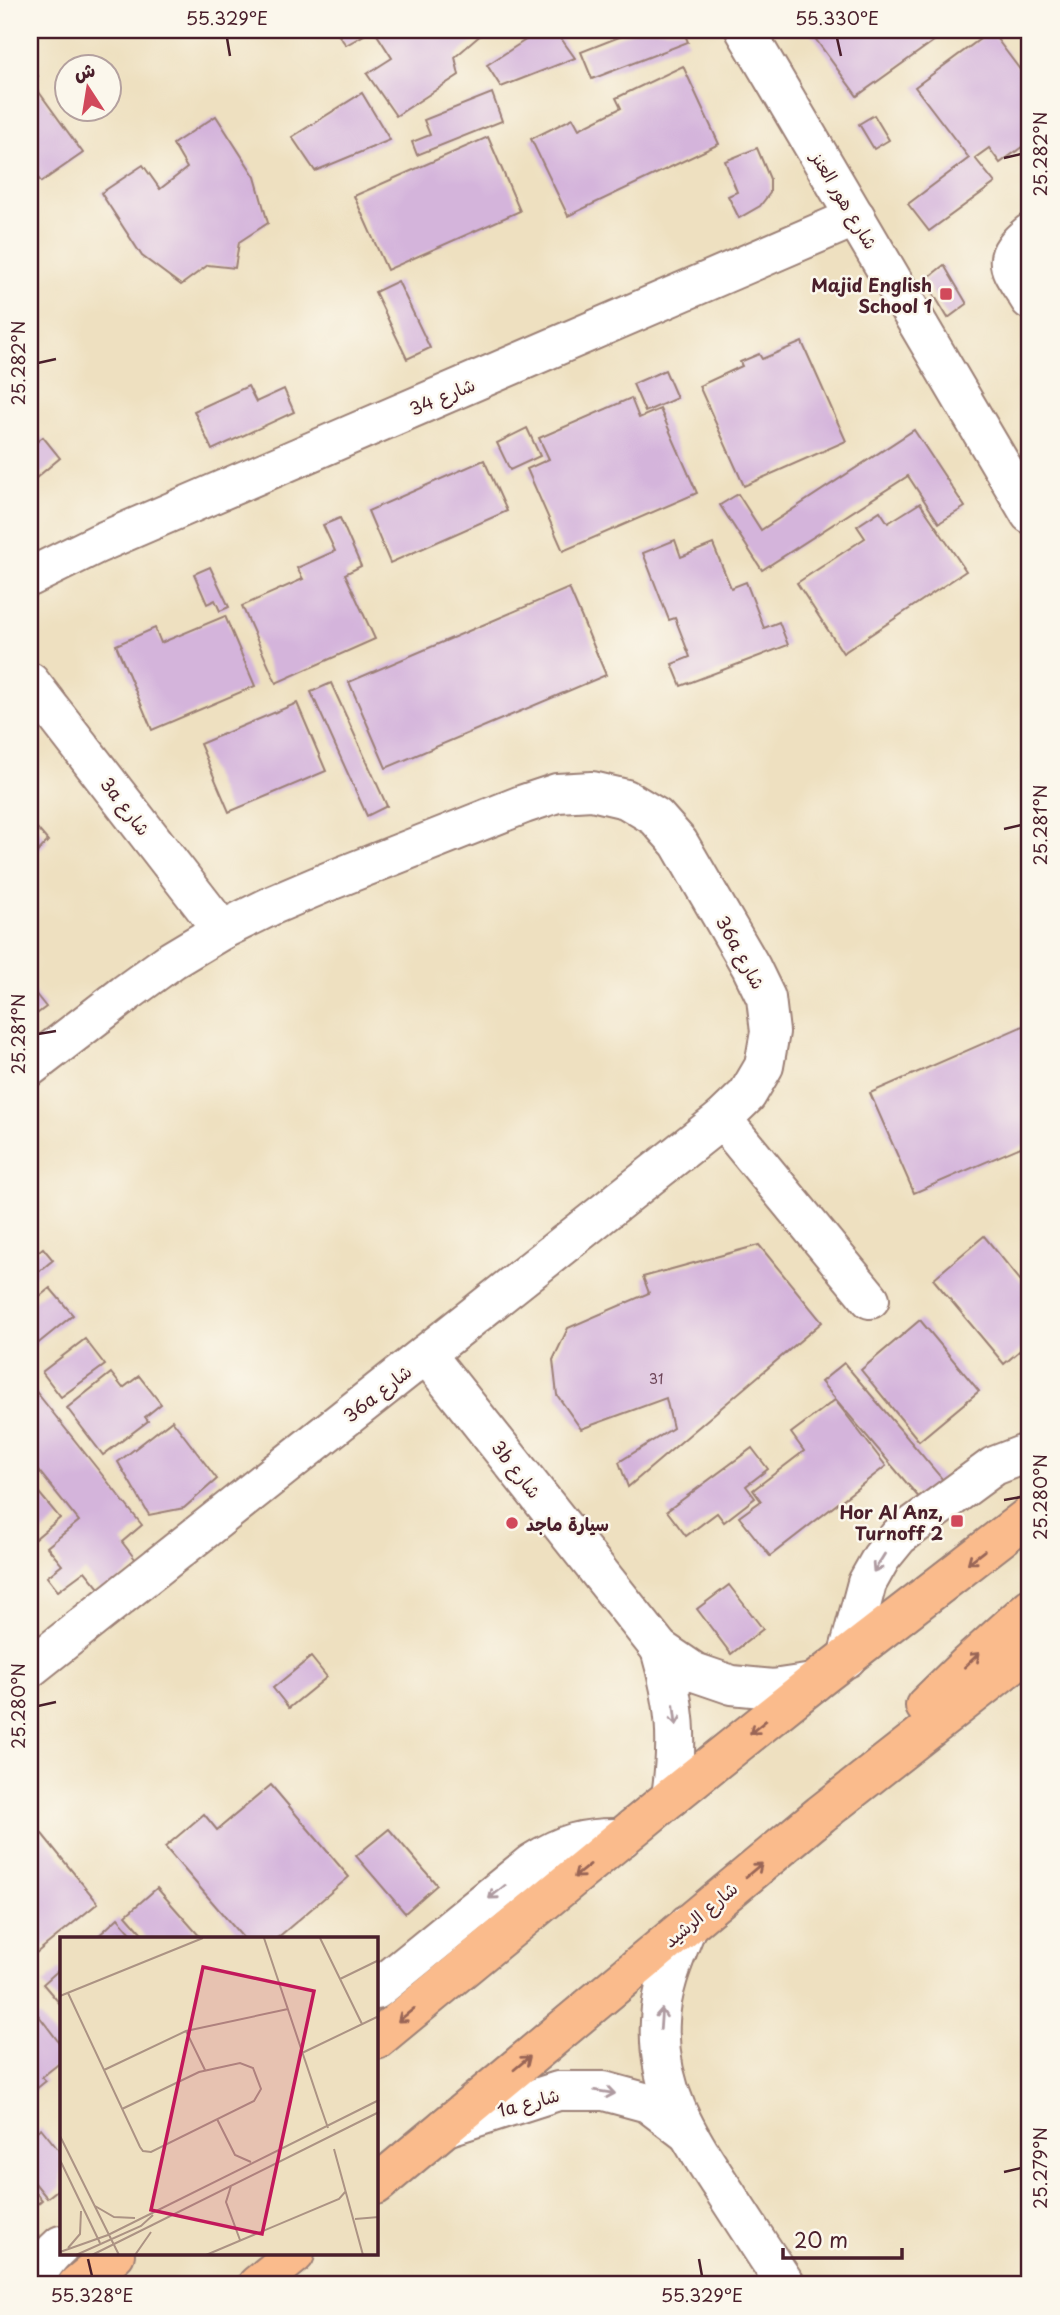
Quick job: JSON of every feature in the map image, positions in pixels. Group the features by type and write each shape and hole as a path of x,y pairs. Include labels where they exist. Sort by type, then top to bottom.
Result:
{"main road":[{"path":"378,2038 813,1683 1030,1515"},
{"path":"821,1814 940,1692 1030,1608"},
{"name":"شارع الرشيد","path":"378,2183 821,1814 1030,1650"},
{"path":"77,2285 113,2256"},
{"path":"257,2285 293,2256"},
{"path":"265,2285 293,2256"}],"street":[{"name":"شارع هور العنز","path":"745,30 1030,514"},
{"name":"شارع 34","path":"30,577 97,544 856,218"},
{"path":"1030,233 1016,244 1009,257 1009,265 1030,300"},
{"name":"3a شارع","path":"30,682 222,930"},
{"name":"36a شارع","path":"30,1067 172,960 222,930 327,882 524,804 557,793 592,790 626,799 656,817 679,843 766,998 770,1032 764,1066 747,1095 722,1119 30,1668"},
{"path":"722,1119 870,1300"},
{"name":"3b شارع","path":"426,1354 660,1649 694,1672 732,1685 773,1689 813,1683"},
{"path":"847,1658 867,1583 881,1558 899,1536 994,1466 1030,1452"},
{"name":"3b شارع","path":"660,1649 671,1685 676,1722 676,1760 671,1797"},
{"path":"378,1988 532,1863 552,1850 575,1841 598,1837 622,1838"},
{"name":"1a شارع","path":"688,1924 666,1982 660,2020 661,2060 671,2097 686,2132 786,2285"},
{"name":"1a شارع","path":"445,2128 558,2091 604,2091 648,2103 686,2132"},
{"path":"36,2285 46,2259 60,2246"}],"building":[{"path":"335,30 373,30 346,45"},
{"path":"374,30 480,30 483,33 455,57 459,75 396,116 367,74 392,58"},
{"path":"541,30 555,30 575,58 501,87 487,65"},
{"path":"637,30 683,30 688,42 592,79 581,52"},
{"path":"809,30 949,30 857,96"},
{"path":"991,31 1030,83 1030,141 1000,163 989,148 975,158 995,183 929,231 908,204 969,158 915,87"},
{"path":"30,64 38,76 31,81 52,110 52,122 61,122 83,153 41,182 30,166"},
{"path":"683,66 719,144 568,216 531,139 573,118 579,129 621,108 616,98"},
{"path":"362,93 390,140 315,171 292,137"},
{"path":"492,93 502,121 417,155 412,142 430,135 424,120"},
{"path":"874,115 889,140 874,149 859,124"},
{"path":"216,116 255,177 268,223 239,242 235,268 208,265 181,285 142,256 101,193 143,165 160,189 187,168 173,144"},
{"path":"488,137 520,211 387,270 354,196"},
{"path":"757,148 770,179 770,193 760,206 739,218 728,196 737,192 725,161"},
{"path":"944,265 967,304 948,318 925,280"},
{"path":"398,281 430,348 407,359 375,292"},
{"path":"802,342 846,441 744,486 699,386 742,366 740,362 759,354 762,359"},
{"path":"665,370 677,398 645,412 633,384"},
{"path":"248,386 256,402 284,389 294,412 212,450 194,411"},
{"path":"631,398 639,418 660,409 697,493 563,551 527,469 549,459 539,438"},
{"path":"527,428 540,456 510,470 497,443"},
{"path":"914,430 965,507 939,523 908,476 762,570 720,505 738,494 761,530"},
{"path":"43,437 60,458 30,483 30,447"},
{"path":"484,460 507,511 390,563 368,511"},
{"path":"920,503 966,571 843,653 797,583 865,538 857,526 880,511 888,523"},
{"path":"340,518 361,566 345,574 375,639 276,683 242,606 303,579 297,568 335,551 323,525"},
{"path":"675,540 681,557 713,544 731,588 746,582 764,628 779,622 788,645 681,686 672,664 690,657 675,618 669,620 643,553"},
{"path":"210,567 229,607 220,611 215,600 207,604 194,574"},
{"path":"569,588 606,675 386,768 349,682"},
{"path":"225,616 255,686 152,730 116,645 155,628 161,643"},
{"path":"331,683 387,806 367,816 311,692"},
{"path":"297,703 326,771 229,812 200,744"},
{"path":"30,820 48,841 30,860"},
{"path":"30,987 46,1007 30,1019"},
{"path":"1030,1023 1030,1143 914,1193 870,1093"},
{"path":"984,1236 1030,1292 1030,1342 1004,1364 933,1279"},
{"path":"759,1245 822,1322 628,1487 619,1462 673,1428 666,1398 581,1429 557,1395 553,1360 568,1328 649,1293 643,1277"},
{"path":"43,1248 53,1260 30,1279 30,1258"},
{"path":"50,1288 73,1315 30,1350 30,1304"},
{"path":"920,1320 979,1391 919,1441 861,1370"},
{"path":"85,1339 105,1365 61,1397 42,1372"},
{"path":"844,1363 944,1481 921,1500 821,1382"},
{"path":"111,1373 123,1388 139,1376 161,1404 145,1417 148,1421 103,1455 67,1408"},
{"path":"30,1384 142,1525 122,1542 139,1564 103,1593 85,1571 58,1591 47,1577 62,1565 47,1547 79,1521 30,1460"},
{"path":"835,1400 886,1466 770,1556 739,1517 761,1501 753,1490 804,1451 791,1433"},
{"path":"172,1420 217,1479 184,1508 149,1515 118,1462"},
{"path":"752,1448 768,1469 746,1486 755,1498 724,1522 717,1513 686,1536 667,1511"},
{"path":"30,1482 60,1518 30,1543"},
{"path":"729,1585 763,1629 731,1654 697,1609"},
{"path":"311,1657 327,1677 289,1708 273,1688"},
{"path":"271,1785 349,1877 278,1937 242,1937 165,1847 204,1814 217,1830"},
{"path":"30,1819 98,1903 30,1958"},
{"path":"389,1829 437,1885 405,1913 356,1856"},
{"path":"157,1888 200,1937 145,1937 126,1915"},
{"path":"118,1918 134,1937 97,1937"},
{"path":"60,1969 60,2004 43,1984"},
{"path":"39,2016 60,2044 60,2063 42,2077 46,2081 30,2094 30,2024"},
{"path":"41,2128 60,2152 60,2188 47,2198 30,2177 30,2136"},
{"path":"30,2186 42,2200 30,2210"}],"place":[{"name":"Majid English School 1","path":"946,294"},
{"name":"Hor Al Anz, Turnoff 2","path":"957,1521"},
{"name":"سيارة ماجد","path":"512,1523"}]}
